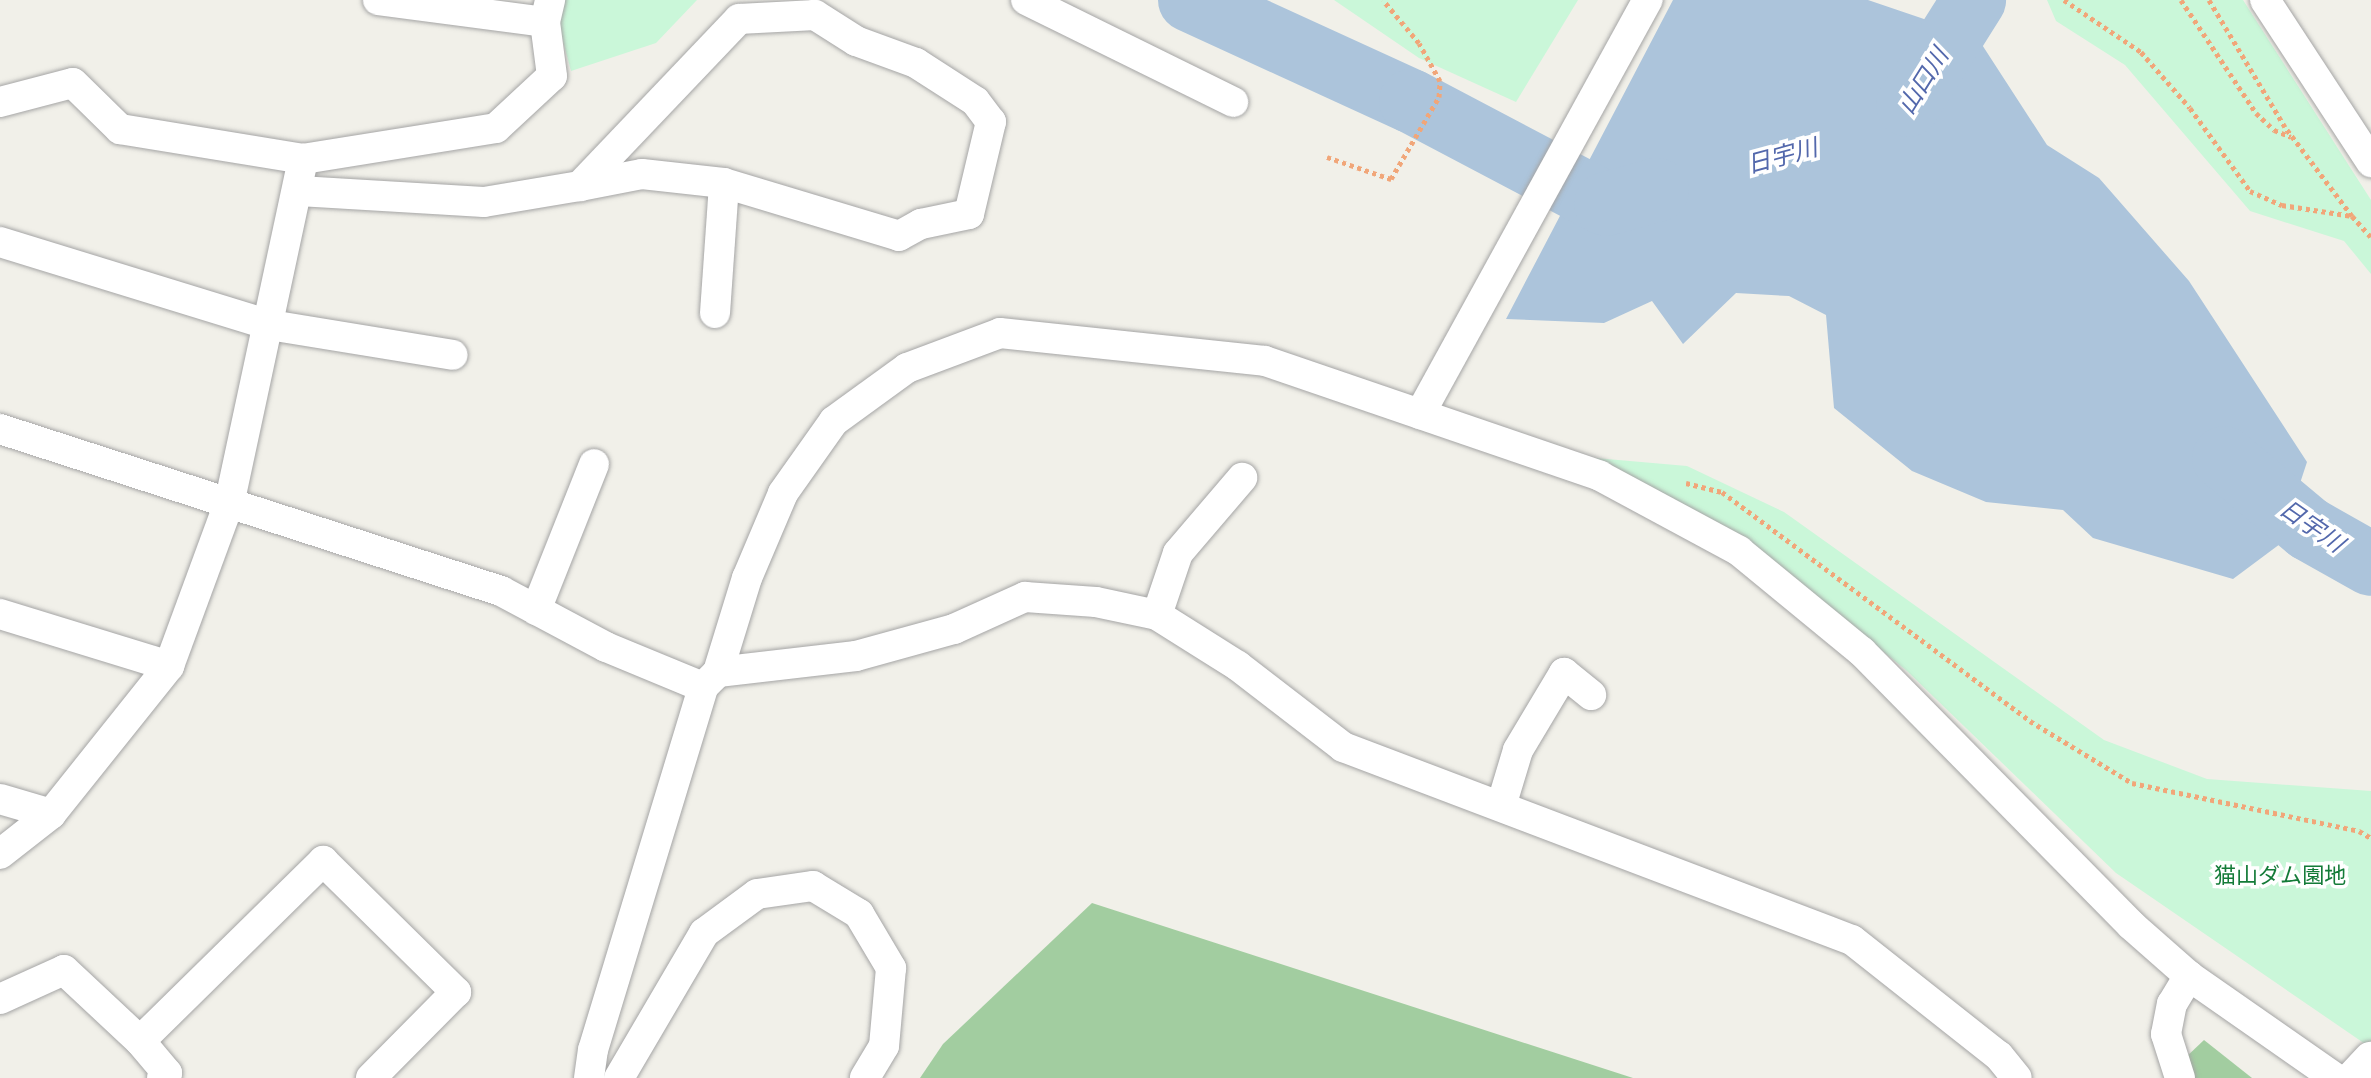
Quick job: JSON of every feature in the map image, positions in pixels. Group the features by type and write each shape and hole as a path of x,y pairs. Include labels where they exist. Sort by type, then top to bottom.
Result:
{"street":[{"path":"0,102 73,83 120,129 303,159 496,128 552,76 547,11 378,0"},
{"path":"1026,0 1233,102"},
{"path":"1427,402 1648,0"},
{"path":"2265,0 2371,162"},
{"path":"299,191 484,202 580,186 642,174 724,183 899,236 946,216 969,214 991,122 975,101 916,63 856,41 815,15 739,19 580,186"},
{"path":"0,854 51,814 169,666 230,500 299,191 303,159"},
{"path":"715,313 724,183"},
{"path":"0,242 270,325 453,355"},
{"path":"589,1078 593,1050 710,680 747,578 783,493 834,421 907,368 1000,333 1265,361 1427,402 1600,476 1739,551 1862,652 2068,865 2189,976 2335,1078"},
{"path":"0,429 230,500 501,591 606,647 710,680 856,656 954,629 1025,597 1096,602 1157,615 1238,666 1343,747 1502,803 1628,857 1852,940 1999,1056 2017,1078"},
{"path":"536,610 594,464"},
{"path":"1157,615 1178,553 1242,478"},
{"path":"0,614 169,666"},
{"path":"1502,803 1518,750 1564,673 1591,695"},
{"path":"0,799 51,814"},
{"path":"140,1041 323,861 456,992 371,1078"},
{"path":"619,1078 704,933 757,894 813,886 859,914 891,968 884,1046 865,1078"},
{"path":"0,999 64,970 140,1041 167,1076"},
{"path":"2180,1078 2166,1034 2172,1004 2189,976"},
{"path":"2354,1078 2371,1060"}],"path":[{"path":"1327,157 1391,179 1439,97 1440,81 1419,43 1383,0"},
{"path":"2064,0 2141,52 2190,108 2250,191 2282,205 2352,216"},
{"path":"2181,0 2256,113 2274,130 2293,138"},
{"path":"2209,0 2293,138 2371,237"},
{"path":"1679,481 1722,492 2042,729 2132,783 2371,836"}],"green space":[{"path":"565,0 697,0 656,43 571,71 558,23"},
{"path":"1334,0 1578,0 1516,102 1419,58"},
{"path":"2047,0 2243,0 2371,200 2371,274 2344,241 2250,211 2125,65 2056,21"},
{"name":"猫山ダム園地","path":"1584,457 1687,466 1784,512 2104,740 2207,779 2371,791 2371,1048 2116,873 1907,671 1759,550"},
{"path":"1092,903 1633,1078 920,1078 943,1044"},
{"path":"2204,1040 2252,1078 2164,1078"}],"water":[{"path":"1673,0 1868,0 1977,37 2047,145 2099,178 2189,281 2307,462 2280,544 2233,579 2093,538 2063,510 1986,502 1912,471 1834,408 1826,315 1789,296 1736,293 1683,344 1652,301 1604,323 1506,319"}],"waterway":[{"name":"日宇川","path":"1190,0 1411,101 1606,204 1657,190"},
{"name":"山口川","path":"1908,105 1974,0"},
{"name":"日宇川","path":"2224,458 2309,529 2371,564"}]}
